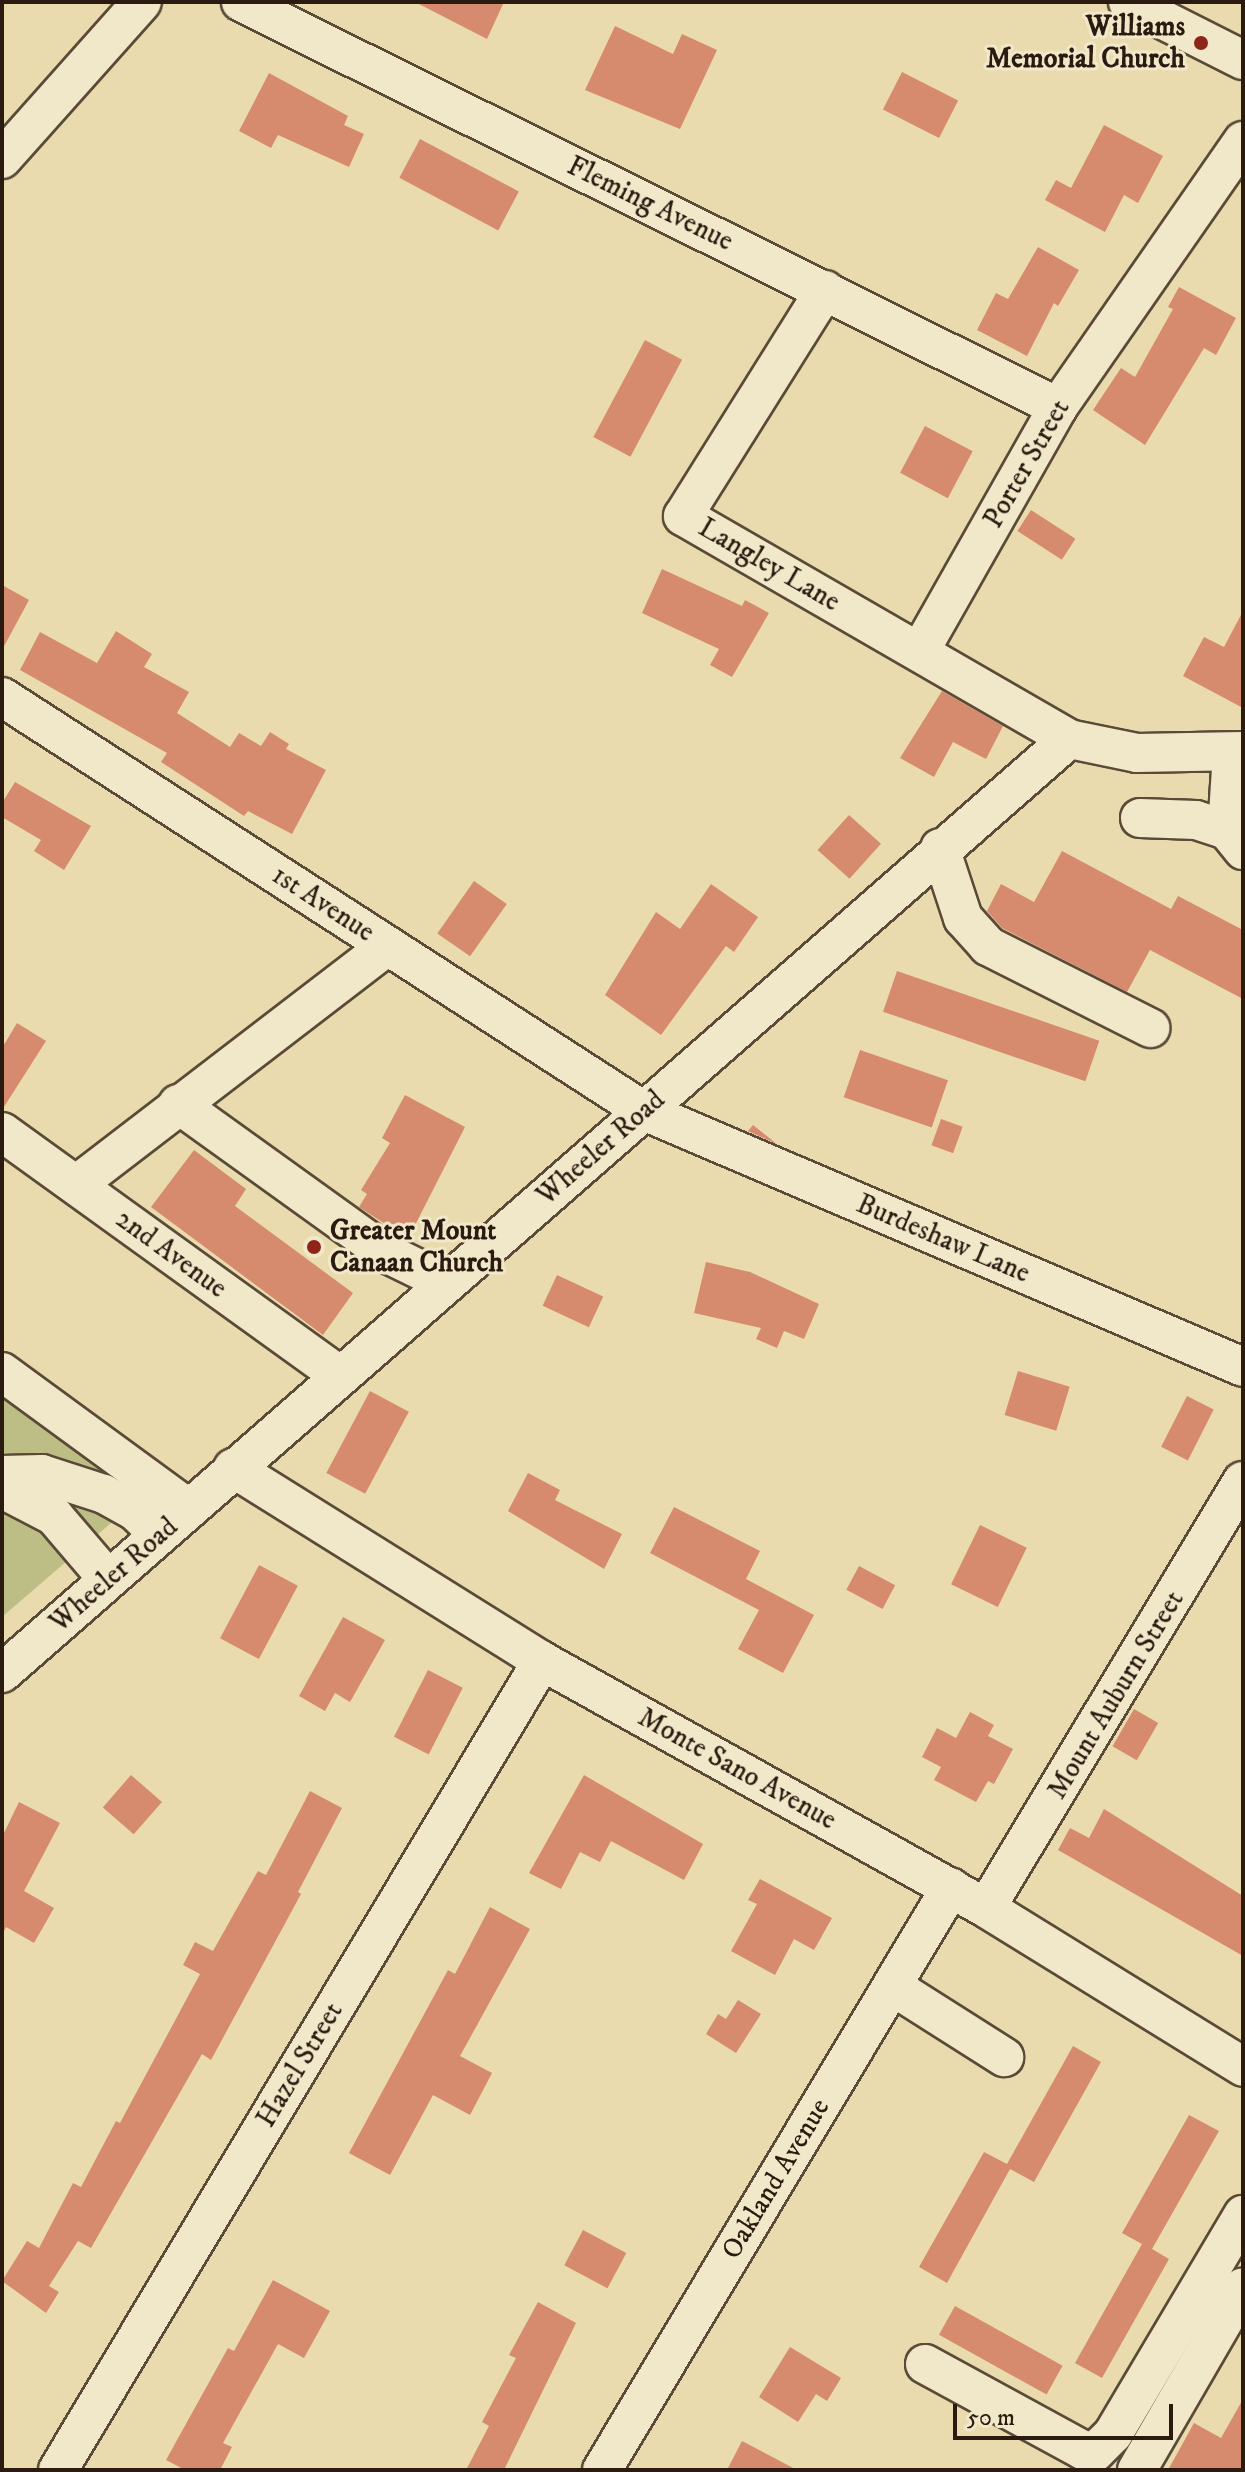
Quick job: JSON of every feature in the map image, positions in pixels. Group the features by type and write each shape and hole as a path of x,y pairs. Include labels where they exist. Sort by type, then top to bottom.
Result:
{"street":[{"path":"2,159 142,2"},
{"name":"Fleming Avenue","path":"241,2 1058,407"},
{"path":"1128,2 1243,60"},
{"name":"Porter Street","path":"920,651 1058,407 1243,141"},
{"name":"Langley Lane","path":"825,290 683,516 920,651"},
{"path":"920,651 1069,739 1137,753 1237,752 1235,840 1196,820 1140,818"},
{"name":"1st Avenue","path":"2,697 644,1111"},
{"name":"Wheeler Road","path":"2,1673 940,848 1069,739"},
{"path":"940,848 963,918 988,946 1150,1028"},
{"path":"76,1185 388,946"},
{"path":"178,1104 384,1252 447,1283"},
{"name":"Burdeshaw Lane","path":"644,1111 1243,1367"},
{"name":"2nd Avenue","path":"2,1132 340,1376"},
{"path":"2,1372 189,1509"},
{"name":"Monte Sano Avenue","path":"233,1468 542,1661 951,1887 1243,2067"},
{"path":"2,1475 42,1474 104,1494 135,1511 159,1534"},
{"name":"Mount Auburn Street","path":"986,1908 1243,1481"},
{"path":"2,1489 54,1516 107,1578"},
{"name":"Hazel Street","path":"58,2470 542,1661"},
{"name":"Oakland Avenue","path":"602,2470 951,1887"},
{"path":"892,1986 1004,2057"},
{"path":"925,2364 1083,2450 1095,2452 1113,2434 1243,2215"},
{"path":"1137,2470 1243,2287"}],"green space":[{"path":"2,1353 169,1473 2,1617"}],"building":[{"path":"415,2 504,2 487,39"},
{"path":"615,26 673,54 682,34 717,50 680,129 585,90"},
{"path":"902,72 958,101 939,138 883,109"},
{"path":"269,73 348,116 344,125 364,134 349,167 278,135 271,148 239,131"},
{"path":"1104,125 1163,156 1138,203 1124,195 1105,232 1045,200 1056,180 1071,188"},
{"path":"420,139 519,192 498,230 399,178"},
{"path":"1038,247 1079,270 1058,306 1054,303 1027,356 977,330 996,293 1008,299"},
{"path":"1179,287 1236,318 1216,355 1204,348 1145,445 1093,410 1121,368 1135,377 1173,309 1168,307"},
{"path":"645,340 682,360 630,457 593,437"},
{"path":"925,426 973,451 948,498 900,473"},
{"path":"1031,510 1075,539 1062,560 1017,531"},
{"path":"662,569 742,606 745,600 769,613 732,677 710,665 719,649 642,613"},
{"path":"2,585 29,600 2,650"},
{"path":"1243,611 1243,708 1183,676 1204,637 1224,647"},
{"path":"116,631 152,654 144,667 189,692 177,713 230,747 239,733 261,746 270,732 289,744 286,749 326,770 292,834 248,811 244,816 161,762 167,753 20,670 40,632 97,663"},
{"path":"942,691 1003,726 986,759 953,742 934,777 900,758"},
{"path":"15,782 91,826 64,870 34,851 41,840 2,817 2,803"},
{"path":"849,815 881,844 850,879 818,850"},
{"path":"1062,851 1171,909 1178,896 1243,930 1243,999 1150,950 1127,992 1002,928 987,911 1001,884 1034,902"},
{"path":"474,881 507,904 470,956 437,933"},
{"path":"711,884 758,917 734,952 726,946 661,1035 605,995 656,912 680,929"},
{"path":"897,971 1099,1041 1085,1081 883,1012"},
{"path":"17,1023 46,1041 2,1110 2,1048"},
{"path":"860,1050 948,1080 932,1128 844,1097"},
{"path":"405,1095 465,1127 408,1239 359,1207 367,1194 361,1190 390,1143 382,1138"},
{"path":"941,1119 963,1127 953,1153 931,1145"},
{"path":"753,1125 777,1144 748,1131"},
{"path":"194,1150 246,1189 235,1206 353,1293 323,1335 151,1207"},
{"path":"706,1262 750,1272 819,1304 804,1339 784,1331 777,1348 756,1339 761,1328 694,1313"},
{"path":"557,1275 603,1297 589,1327 543,1306"},
{"path":"1018,1371 1070,1387 1056,1431 1005,1415"},
{"path":"370,1391 409,1412 365,1494 326,1473"},
{"path":"1187,1396 1214,1410 1188,1460 1161,1447"},
{"path":"528,1473 560,1490 555,1500 622,1534 604,1569 508,1511"},
{"path":"674,1507 760,1551 746,1579 814,1615 783,1673 738,1649 759,1610 650,1553"},
{"path":"980,1525 1027,1548 998,1607 951,1584"},
{"path":"259,1565 298,1586 259,1659 220,1638"},
{"path":"859,1566 895,1585 883,1609 846,1590"},
{"path":"343,1617 385,1640 350,1702 335,1693 325,1711 299,1696"},
{"path":"428,1670 463,1688 429,1755 394,1737"},
{"path":"1134,1709 1158,1723 1137,1760 1112,1746"},
{"path":"970,1712 994,1725 988,1736 1013,1749 994,1784 988,1781 976,1802 934,1780 941,1767 922,1757 937,1728 956,1738"},
{"path":"131,1775 162,1802 134,1834 103,1807"},
{"path":"584,1775 703,1844 684,1880 611,1841 600,1862 580,1852 561,1889 529,1873"},
{"path":"310,1791 342,1808 298,1892 301,1894 211,2060 202,2054 91,2248 78,2241 49,2286 59,2292 46,2313 2,2281 27,2241 39,2248 73,2183 81,2187 116,2121 120,2123 200,1974 183,1965 195,1942 213,1951 258,1871 266,1875"},
{"path":"19,1802 60,1823 24,1891 54,1908 34,1943 6,1927 2,1935 2,1837"},
{"path":"1104,1809 1243,1896 1243,1956 1058,1850 1070,1828 1089,1838"},
{"path":"760,1879 832,1918 814,1950 794,1939 775,1975 731,1951 757,1904 748,1900"},
{"path":"490,1907 530,1929 460,2056 492,2073 470,2115 433,2095 390,2175 349,2153 448,1970 455,1974"},
{"path":"738,2000 761,2014 736,2053 706,2034 718,2014 726,2019"},
{"path":"1073,2046 1101,2062 1034,2182 1010,2169 947,2283 919,2267 984,2152 1007,2164"},
{"path":"1189,2115 1219,2131 1152,2249 1169,2259 1102,2378 1075,2363 1142,2244 1122,2233"},
{"path":"583,2230 626,2253 607,2288 564,2265"},
{"path":"273,2280 330,2311 304,2358 278,2344 223,2443 232,2447 220,2470 185,2470 166,2460 228,2348 234,2351"},
{"path":"538,2302 576,2323 504,2470 466,2470 489,2426 482,2422 516,2358 509,2355"},
{"path":"955,2306 1063,2366 1047,2394 939,2335"},
{"path":"790,2347 841,2378 827,2401 816,2394 798,2422 759,2397"},
{"path":"1243,2399 1243,2470 1168,2470 1194,2423 1221,2438"},
{"path":"742,2441 797,2470 727,2470"}],"place":[{"name":"Williams Memorial Church","path":"1201,43"},
{"name":"Greater Mount Canaan Church","path":"314,1247"}]}
